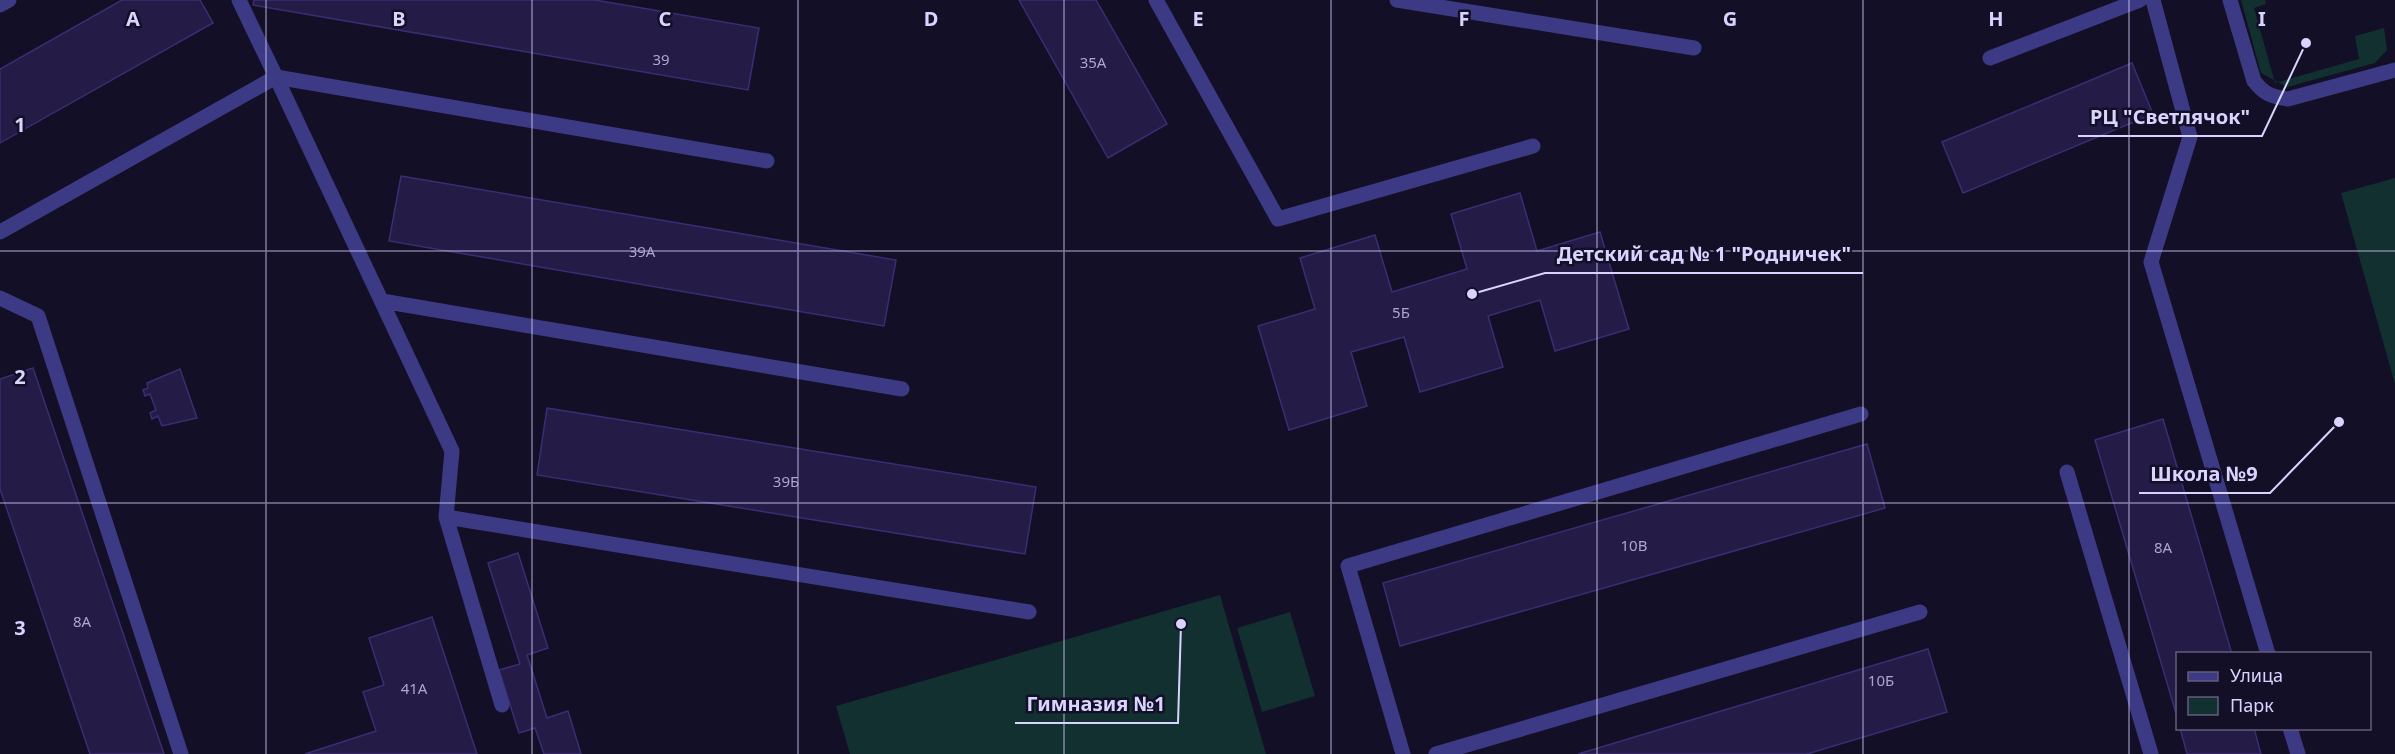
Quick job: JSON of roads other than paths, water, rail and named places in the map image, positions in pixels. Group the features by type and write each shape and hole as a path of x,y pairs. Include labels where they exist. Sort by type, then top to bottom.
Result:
{"street":[{"path":"0,5 9,0"},
{"path":"239,0 452,451 446,517 502,705"},
{"path":"1397,0 1694,48"},
{"path":"1990,58 2140,0"},
{"path":"2153,0 2190,137 2151,262 2267,652"},
{"path":"2230,0 2254,81 2262,92 2274,98 2288,99 2395,70"},
{"path":"1162,2 1278,219 1533,146"},
{"path":"0,232 276,77 766,161"},
{"path":"0,298 38,316 182,754"},
{"path":"382,301 902,389"},
{"path":"1403,754 1348,566 1862,414"},
{"path":"2067,472 2151,754"},
{"path":"446,517 1029,612"},
{"path":"1436,754 1920,612"},
{"path":"2290,730 2298,754"}],"place":[{"name":"РЦ \"Светлячок\"","path":"2306,43"},
{"name":"Детский сад № 1 \"Родничек\"","path":"1472,294"},
{"name":"Школа №9","path":"2339,422"},
{"name":"Гимназия №1","path":"1181,624"}]}
